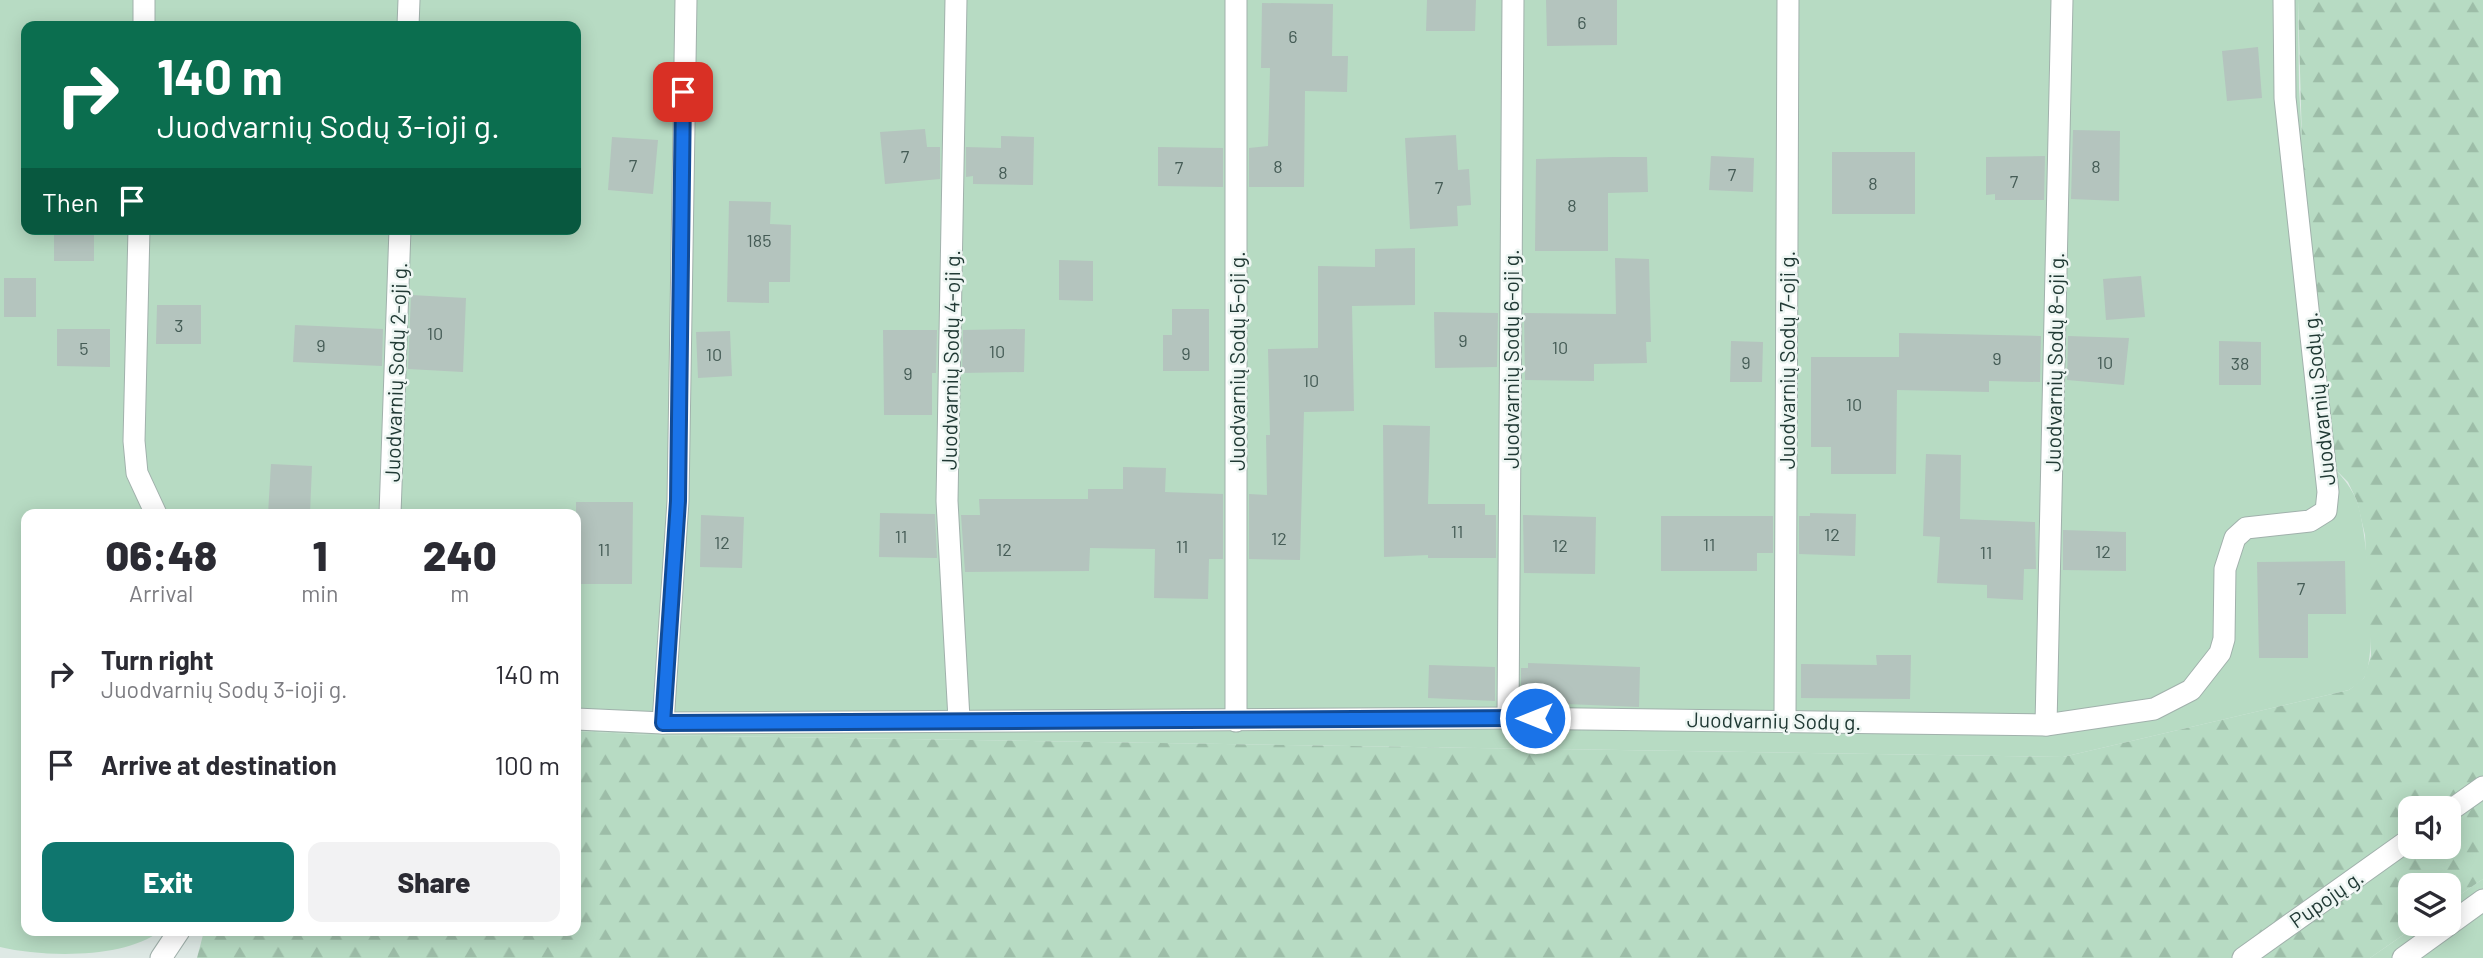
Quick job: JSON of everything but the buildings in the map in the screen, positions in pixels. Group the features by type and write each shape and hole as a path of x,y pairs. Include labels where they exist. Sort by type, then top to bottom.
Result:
{"street":[{"path":"144,0 144,21"},
{"path":"408,0 408,21"},
{"path":"663,723 678,501 686,0"},
{"name":"Juodvarnių Sodų 4-oji g.","path":"956,0 947,501 959,719"},
{"name":"Juodvarnių Sodų 5-oji g.","path":"1236,0 1236,721"},
{"name":"Juodvarnių Sodų 6-oji g.","path":"1508,718 1513,0"},
{"name":"Juodvarnių Sodų 7-oji g.","path":"1785,719 1788,0"},
{"name":"Juodvarnių Sodų 8-oji g.","path":"2046,725 2062,0"},
{"name":"Juodvarnių Sodų g.","path":"581,719 663,723 959,719 1785,719 2046,725 2154,709 2191,690 2220,653 2224,639 2225,569 2235,538 2246,528 2310,521 2326,511 2328,492 2285,98 2284,0"},
{"path":"139,235 134,441 138,473 154,509"},
{"name":"Juodvarnių Sodų 2-oji g.","path":"390,509 400,235"},
{"path":"2461,802 2483,787"},
{"name":"Pupojų g.","path":"2243,958 2398,848"},
{"path":"2403,958 2483,900"},
{"path":"161,958 176,936"}],"green space":[{"path":"0,0 2298,0 2299,88 2321,455 2346,482 2357,501 2370,590 2369,662 2364,678 2349,690 2063,757 651,735 581,731 581,509 21,509 21,936 152,936 107,951 62,954 0,947"},
{"path":"2298,0 2483,0 2483,879 2461,894 2461,873 2398,873 2398,936 2402,936 2370,958 197,958 203,936 581,936 581,731 651,735 2063,757 2349,690 2364,678 2371,656 2365,535 2357,501 2348,482 2321,455 2310,427"},
{"path":"2483,879 2483,958 2370,958 2402,936 2461,936 2461,894"}],"route":[{"path":"683,92 678,501 663,723 959,719 1236,721 1535,718"}]}
